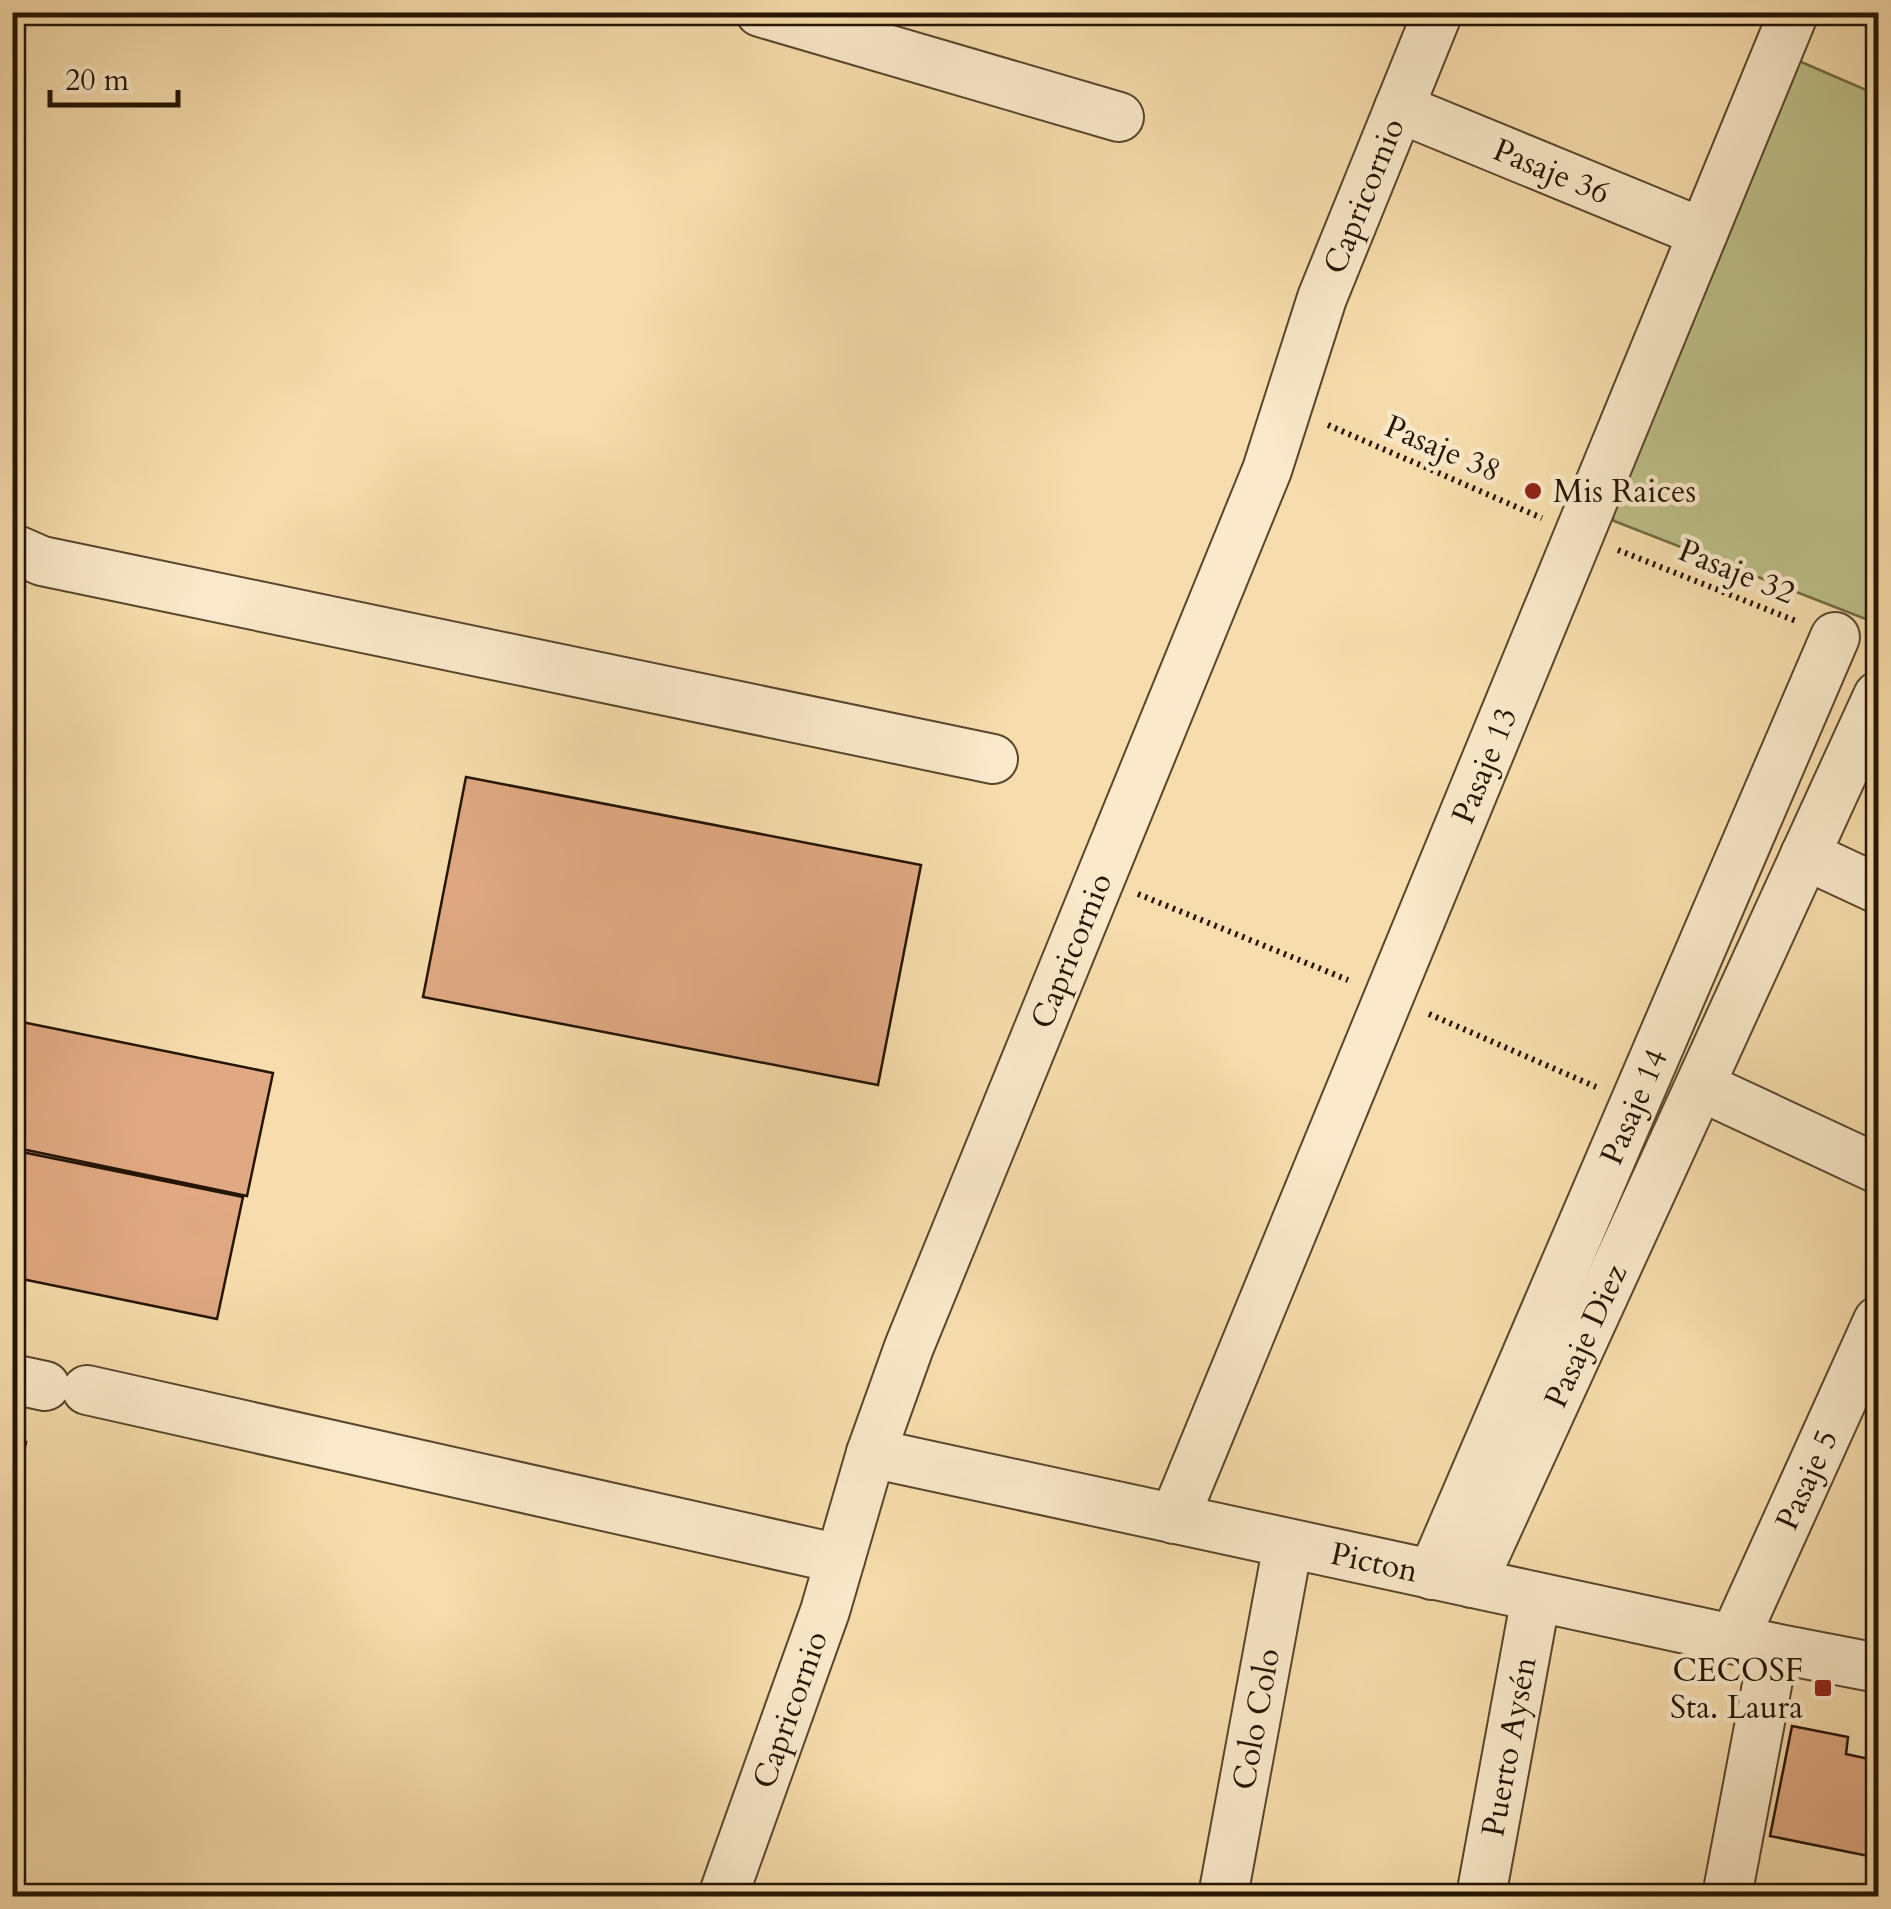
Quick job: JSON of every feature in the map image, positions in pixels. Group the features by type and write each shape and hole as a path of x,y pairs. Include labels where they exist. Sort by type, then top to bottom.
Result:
{"street":[{"path":"760,12 1119,116"},
{"name":"Capricornio","path":"723,1896 810,1656 871,1453 908,1346 1245,524 1322,298 1438,12"},
{"name":"Pasaje 13","path":"1174,1519 1794,12"},
{"name":"Pasaje 36","path":"1399,108 1703,234"},
{"path":"12,548 42,561 993,759"},
{"name":"Pasaje 14","path":"1452,1579 1835,637"},
{"name":"Pasaje 14","path":"1700,1086 1878,696"},
{"path":"1805,856 1878,889"},
{"path":"1700,1086 1878,1169"},
{"name":"Pasaje Diez","path":"1452,1579 1700,1086"},
{"name":"Pasaje 5","path":"1728,1896 1754,1644 1878,1320"},
{"path":"48,1385 840,1559"},
{"name":"Picton","path":"871,1453 1878,1668"},
{"name":"Colo Colo","path":"1223,1896 1288,1544"},
{"name":"Puerto Aysén","path":"1481,1896 1536,1597"}],"path":[{"name":"Pasaje 38","path":"1287,408 1580,534"},
{"name":"Pasaje 32","path":"1580,534 1835,637"}],"green space":[{"path":"1785,55 1878,95 1876,623 1614,521 1607,496"}],"building":[{"path":"466,777 921,865 878,1085 423,997"},
{"path":"12,1020 273,1073 247,1196 12,1147"},
{"path":"12,1150 243,1197 217,1319 12,1277"},
{"path":"12,1439 26,1442 20,1470 12,1469"},
{"path":"1792,1726 1848,1737 1846,1754 1878,1761 1878,1858 1770,1836"}],"place":[{"name":"Mis Raices","path":"1533,491"},
{"name":"CECOSF Sta. Laura","path":"1823,1688"}]}
